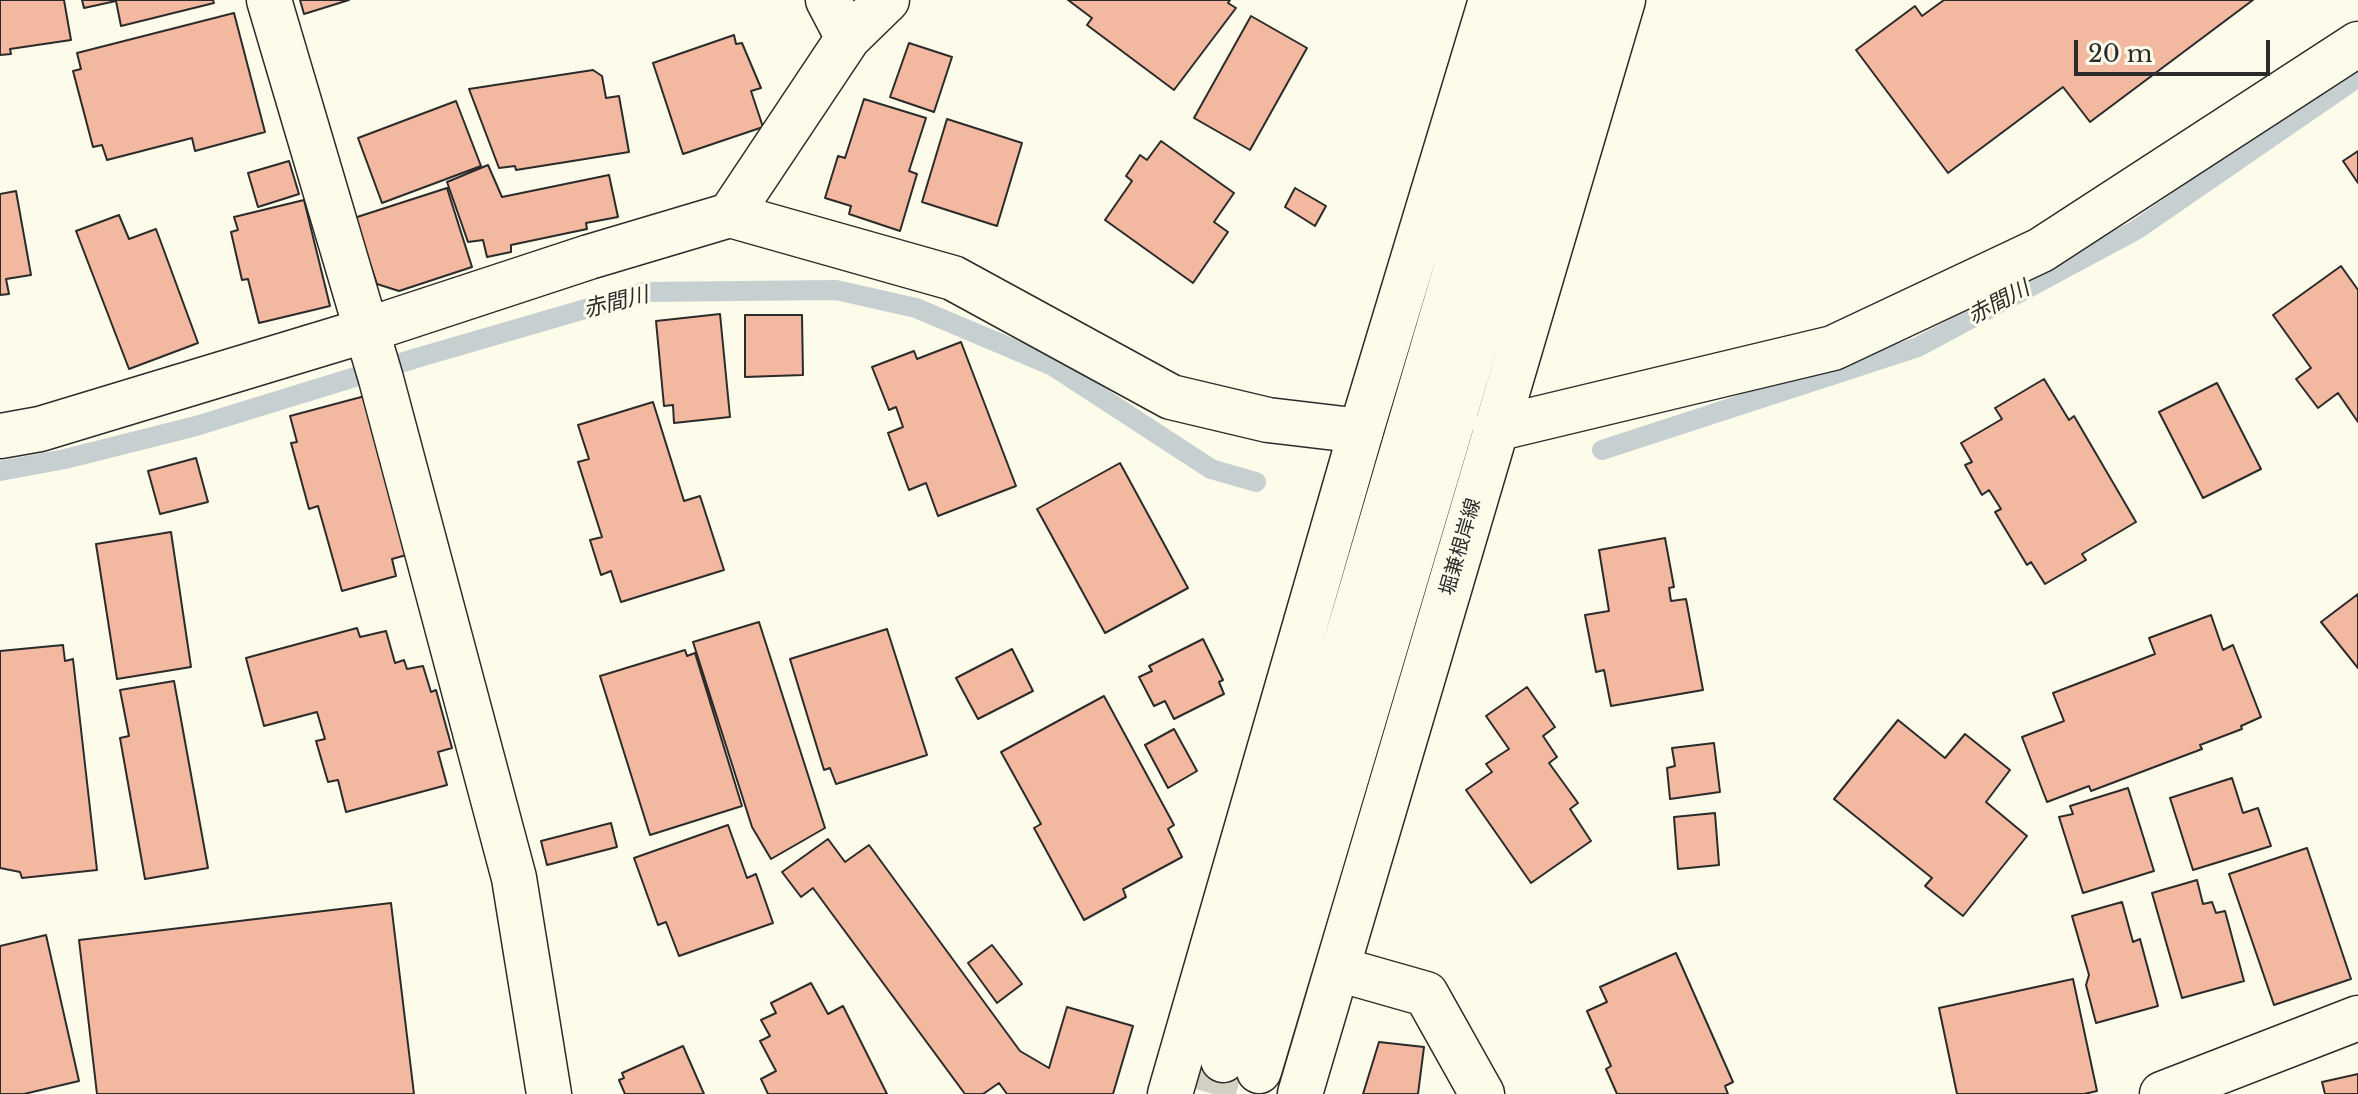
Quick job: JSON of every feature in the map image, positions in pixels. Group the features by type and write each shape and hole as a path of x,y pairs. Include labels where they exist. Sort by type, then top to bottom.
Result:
{"main road":[{"path":"269,0 381,379 514,878 549,1094"},
{"path":"828,0 848,38"},
{"path":"730,215 848,38 887,0"},
{"path":"1170,1094 1361,431 1491,0"},
{"path":"1535,0 1241,1066 1578,0"},
{"name":"堀兼根岸線","path":"1300,1094 1623,0"},
{"path":"1495,429 1833,348 2041,250 2358,44"},
{"path":"0,436 40,429 730,215 953,278 1171,397 1268,420 1361,431"},
{"path":"1338,969 1426,994 1482,1094"},
{"path":"2162,1094 2358,1018"}],"building":[{"path":"0,0 64,0 71,40 10,49 11,54 0,55"},
{"path":"82,0 213,0 214,3 121,26 116,1 84,8"},
{"path":"300,0 349,0 304,14"},
{"path":"1068,0 1230,0 1228,3 1236,8 1174,90 1087,25 1092,18"},
{"path":"1944,0 2253,0 2090,122 2063,87 1948,173 1856,50 1915,6 1922,16"},
{"path":"234,13 265,132 195,151 192,138 107,160 102,145 93,147 73,71 81,69 77,53"},
{"path":"1251,16 1307,48 1250,150 1194,118"},
{"path":"734,35 736,44 742,43 761,88 751,91 763,127 683,154 653,63"},
{"path":"909,43 952,57 934,112 890,97"},
{"path":"593,70 602,76 606,98 619,96 629,152 516,170 515,166 499,168 469,89"},
{"path":"864,99 926,118 909,171 917,174 900,231 849,214 851,206 825,198 838,156 845,158"},
{"path":"456,101 481,166 382,203 358,138"},
{"path":"947,119 1022,143 997,226 922,202"},
{"path":"1161,141 1234,193 1214,222 1228,232 1193,283 1105,220 1132,181 1126,176 1140,155 1147,160"},
{"path":"2358,151 2358,183 2343,161"},
{"path":"289,161 299,194 258,207 248,173"},
{"path":"488,165 502,197 609,175 618,217 586,223 587,229 511,245 511,252 487,257 483,240 468,242 447,182"},
{"path":"447,188 472,267 399,291 377,284 354,218"},
{"path":"1295,188 1326,206 1315,226 1285,207"},
{"path":"16,191 31,275 6,279 9,294 0,295 0,194"},
{"path":"304,200 330,306 259,323 248,279 242,280 231,232 238,230 234,217"},
{"path":"119,215 129,239 156,229 198,343 129,369 76,231"},
{"path":"2341,266 2358,290 2358,422 2338,393 2318,408 2296,379 2311,368 2273,315"},
{"path":"720,314 730,417 674,423 673,405 664,406 656,321"},
{"path":"745,315 802,315 803,375 745,377"},
{"path":"961,342 1016,486 938,516 926,483 909,490 888,433 903,427 896,407 889,410 872,367 914,351 917,359"},
{"path":"2044,379 2069,420 2074,416 2136,522 2082,554 2086,560 2045,584 2031,562 2027,565 1995,512 2001,509 1989,490 1982,495 1965,465 1972,462 1961,443 2002,419 1995,408"},
{"path":"2217,383 2261,469 2203,498 2159,412"},
{"path":"365,396 410,554 392,559 396,576 342,591 318,506 309,509 291,443 297,442 290,416"},
{"path":"653,402 684,501 700,496 724,570 621,602 611,571 601,575 590,540 602,537 578,462 589,459 578,425"},
{"path":"196,458 208,502 160,514 148,471"},
{"path":"1120,463 1188,588 1105,633 1037,509"},
{"path":"171,532 191,667 117,679 96,544"},
{"path":"1665,538 1674,587 1669,588 1671,601 1686,599 1703,690 1611,706 1604,670 1596,672 1585,615 1609,611 1599,550"},
{"path":"2358,594 2358,668 2321,622"},
{"path":"2211,615 2223,650 2233,645 2261,717 2241,726 2242,729 2200,745 2202,749 2091,791 2089,786 2047,802 2022,737 2064,721 2053,693 2155,654 2149,638"},
{"path":"759,622 825,828 771,859 752,827 693,642"},
{"path":"357,628 360,637 386,631 395,663 404,660 407,669 423,666 431,692 436,690 452,748 438,752 447,785 346,812 338,780 328,782 316,741 325,739 317,712 264,726 246,658"},
{"path":"887,629 927,755 836,784 830,768 824,770 790,659"},
{"path":"1203,639 1223,680 1219,682 1224,694 1174,719 1165,701 1154,706 1139,677 1152,671 1149,666"},
{"path":"63,645 65,661 73,659 97,870 22,878 20,872 0,868 0,651"},
{"path":"1012,649 1033,691 978,719 956,678"},
{"path":"685,650 687,656 695,653 742,806 650,835 600,676"},
{"path":"174,681 208,868 145,879 120,738 129,736 120,690"},
{"path":"1527,687 1555,727 1543,736 1557,757 1549,763 1578,803 1570,809 1591,841 1531,883 1466,790 1492,772 1486,764 1509,749 1486,716"},
{"path":"1104,696 1174,825 1168,829 1182,857 1123,889 1126,897 1084,920 1034,828 1041,824 1001,752"},
{"path":"1898,720 1945,758 1965,734 2010,770 1986,802 2027,836 1963,916 1925,886 1932,878 1834,799"},
{"path":"1174,729 1197,771 1168,788 1145,745"},
{"path":"1714,743 1720,792 1670,799 1667,768 1675,766 1672,748"},
{"path":"2232,778 2243,813 2258,808 2271,846 2193,870 2170,798"},
{"path":"2128,788 2154,871 2083,893 2059,817 2073,814 2070,806"},
{"path":"1715,813 1719,865 1678,869 1674,817"},
{"path":"611,823 617,847 547,865 541,841"},
{"path":"728,825 747,878 756,874 773,923 679,956 666,922 658,925 634,858"},
{"path":"828,839 845,862 869,845 1020,1051 1049,1068 1067,1007 1133,1026 1113,1094 1007,1094 999,1083 983,1094 965,1094 813,888 801,897 782,872"},
{"path":"2307,848 2351,979 2274,1005 2229,874"},
{"path":"2197,880 2203,904 2212,902 2216,913 2225,911 2244,981 2182,998 2152,893"},
{"path":"2122,902 2133,942 2140,939 2158,1006 2096,1023 2086,985 2089,975 2072,916"},
{"path":"391,903 414,1094 97,1094 79,940"},
{"path":"46,935 79,1081 24,1094 0,1094 0,946"},
{"path":"992,945 1022,984 997,1003 968,963"},
{"path":"1676,953 1733,1082 1725,1086 1728,1094 1617,1094 1606,1069 1611,1066 1587,1011 1607,1002 1600,987"},
{"path":"2073,979 2097,1091 2084,1094 1957,1094 1939,1008"},
{"path":"811,983 828,1014 843,1006 887,1094 768,1094 761,1079 776,1071 760,1041 770,1036 761,1020 776,1013 771,1003"},
{"path":"1379,1042 1424,1047 1418,1094 1363,1094"},
{"path":"683,1046 704,1094 625,1094 619,1080 624,1078 622,1073"},
{"path":"2358,1074 2358,1094 2325,1094 2322,1082"}],"waterway":[{"name":"赤間川","path":"1602,450 1918,347 2136,230 2358,77"},
{"name":"赤間川","path":"0,471 65,459 196,426 644,292 836,290 916,308 1053,366 1211,469 1256,482"}],"tunnel":[{"path":"1213,1094 1223,1060"}]}
